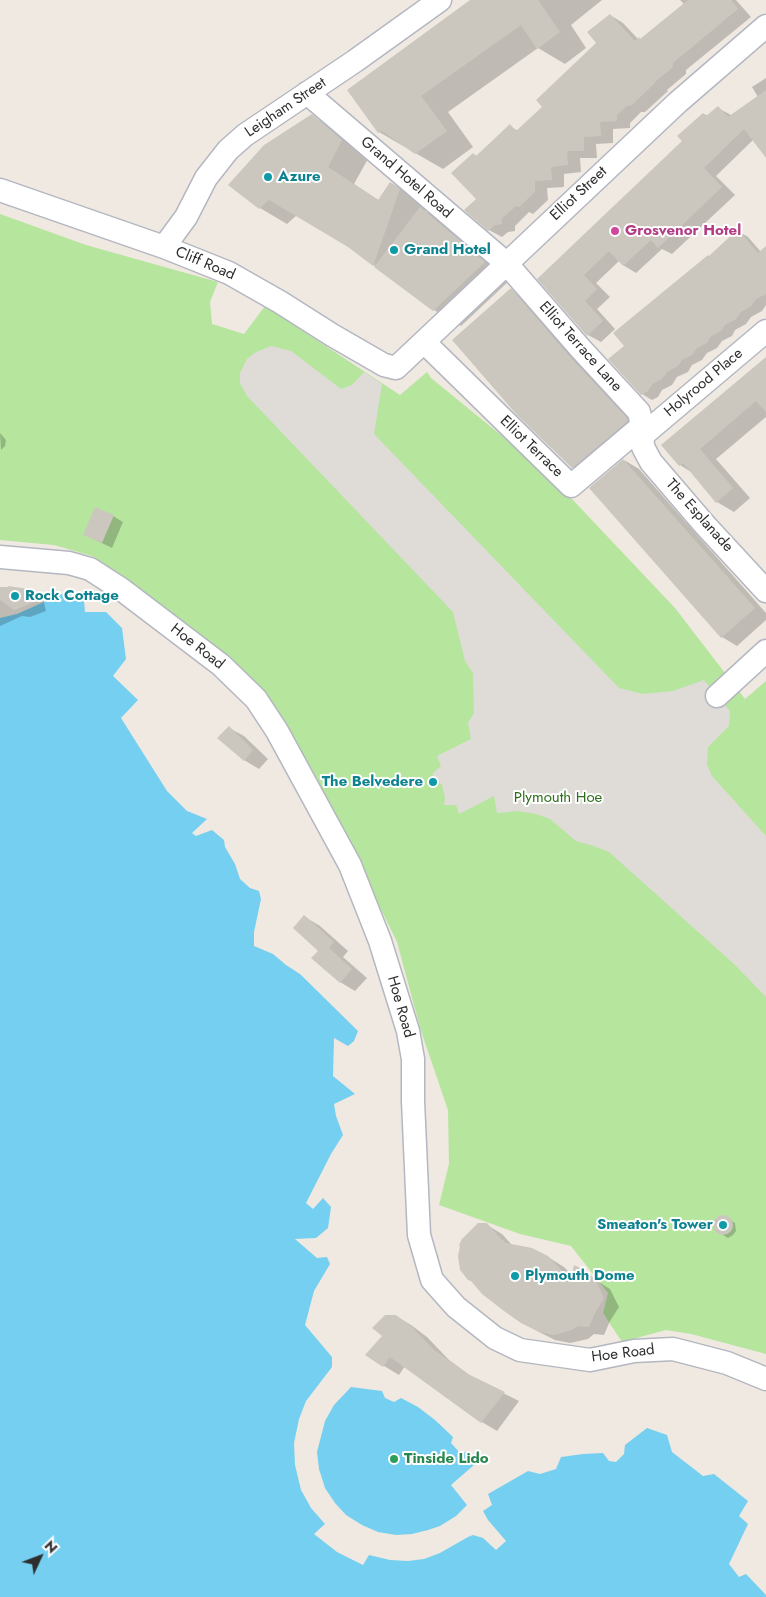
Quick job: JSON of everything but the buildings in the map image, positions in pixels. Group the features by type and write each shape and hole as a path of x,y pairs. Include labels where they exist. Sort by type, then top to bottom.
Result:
{"street":[{"name":"Leigham Street","path":"164,247 186,217 206,178 228,150 245,135 355,61 440,0"},
{"name":"Elliot Street","path":"396,368 677,103 766,26"},
{"name":"Grand Hotel Road","path":"307,93 506,263"},
{"name":"Cliff Road","path":"0,190 164,247 229,273 384,365 396,368"},
{"name":"Elliot Terrace Lane","path":"506,263 639,412 643,431"},
{"name":"Holyrood Place","path":"643,431 766,331"},
{"name":"Elliot Terrace","path":"424,342 571,486 643,431"},
{"name":"The Esplanade","path":"643,431 643,447 651,462 705,525 766,591"},
{"name":"Hoe Road","path":"0,556 69,563 90,569 121,589 221,665 256,699 277,731 350,865 380,941 408,1031 413,1059 419,1235 432,1280 456,1307 495,1338 520,1350 590,1360 634,1350 673,1349 727,1363 766,1380"},
{"path":"717,696 766,651"}],"green space":[{"name":"Plymouth Hoe","path":"0,214 86,245 218,282 210,302 212,324 244,334 265,306 400,395 427,372 431,378 534,462 572,499 675,608 745,699 766,681 766,1354 691,1334 666,1330 622,1342 603,1313 608,1293 571,1246 520,1234 439,1205 449,1164 448,1110 421,1031 397,942 324,794 288,737 146,596 92,556 54,545 0,540"}],"shaded area":[{"path":"271,346 291,351 341,389 352,385 364,372 382,384 374,434 619,688 643,694 673,691 704,680 730,711 729,726 708,747 707,765 712,776 766,836 766,997 734,964 609,852 576,841 550,819 536,814 518,811 497,813 494,796 459,814 456,805 444,805 445,798 442,785 432,774 441,766 437,756 471,739 468,723 474,713 473,673 465,661 453,612 247,396 240,383 240,373 247,359 256,352"}],"water":[{"path":"66,592 84,601 85,612 106,612 122,628 126,659 113,676 138,700 121,718 167,791 187,811 207,819 192,833 196,836 212,830 224,840 225,847 235,864 240,879 250,888 259,891 261,899 254,932 254,946 273,954 300,974 358,1031 354,1041 348,1046 334,1038 333,1076 355,1094 334,1104 343,1135 306,1203 313,1209 323,1198 331,1207 328,1228 316,1238 295,1239 317,1258 327,1257 330,1264 314,1291 305,1325 332,1357 332,1367 306,1401 299,1419 294,1443 295,1465 301,1490 311,1508 325,1524 314,1534 337,1552 363,1565 369,1555 390,1560 408,1561 424,1559 440,1553 473,1535 483,1538 496,1550 506,1541 488,1520 483,1511 492,1505 488,1494 528,1471 540,1474 556,1469 561,1457 603,1453 609,1461 616,1462 624,1454 625,1445 647,1428 667,1435 672,1452 703,1476 714,1474 748,1501 739,1516 748,1524 729,1564 739,1577 746,1574 766,1597 0,1597 0,618 17,614"},
{"name":"Tinside Lido","path":"351,1387 382,1391 385,1398 394,1402 401,1398 418,1407 453,1437 451,1443 460,1453 466,1452 474,1465 451,1485 467,1505 456,1516 440,1526 428,1530 396,1535 378,1532 362,1525 346,1515 335,1503 325,1488 319,1469 317,1452 325,1421 334,1405"}],"place":[{"name":"Azure","path":"268,177"},
{"name":"Grosvenor Hotel","path":"615,231"},
{"name":"Grand Hotel","path":"394,250"},
{"name":"Rock Cottage","path":"15,596"},
{"name":"The Belvedere","path":"433,782"},
{"name":"Smeaton's Tower","path":"723,1225"},
{"name":"Plymouth Dome","path":"515,1276"},
{"name":"Tinside Lido","path":"394,1459"}]}
